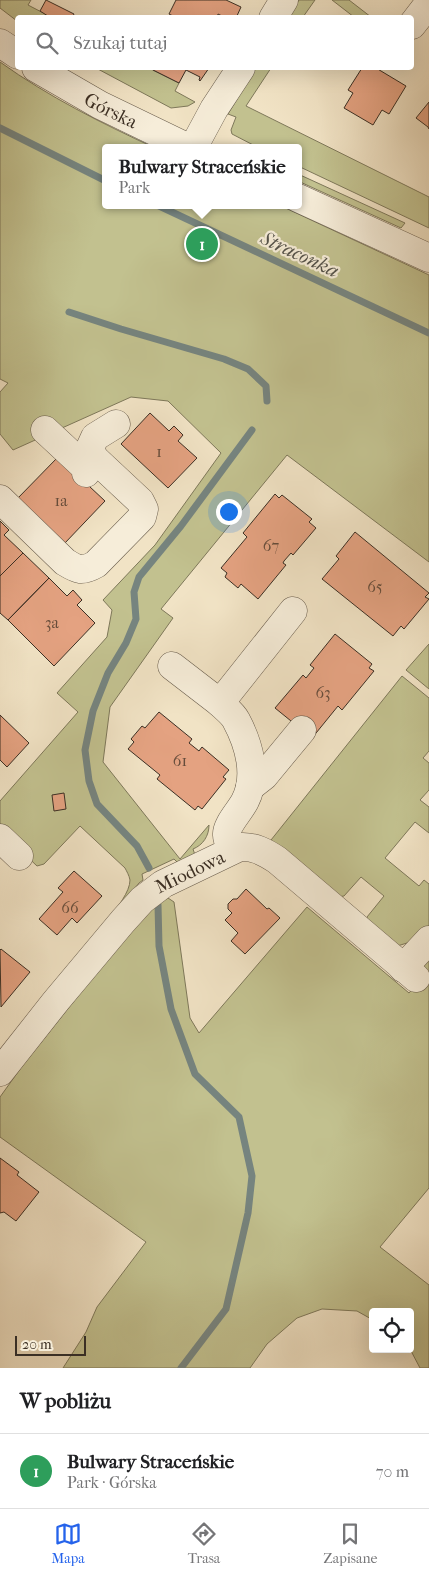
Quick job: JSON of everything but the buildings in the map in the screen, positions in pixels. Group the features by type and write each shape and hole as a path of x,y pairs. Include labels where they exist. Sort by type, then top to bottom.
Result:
{"street":[{"path":"275,15 284,0"},
{"path":"414,21 429,2"},
{"path":"0,43 15,53"},
{"name":"Górska","path":"39,70 100,105 181,144"},
{"path":"195,144 214,109 240,70"},
{"path":"302,200 429,258"},
{"path":"0,499 65,562 76,569 87,569 96,564 142,517 144,509 140,501 94,458 90,448 95,436 116,424"},
{"path":"45,430 88,470 86,473"},
{"path":"220,703 293,610"},
{"path":"172,666 220,703 236,718 248,752 252,774 250,787 246,800 227,829 227,836 232,850"},
{"path":"250,787 264,776 302,730"},
{"name":"Miodowa","path":"0,1072 122,921 142,900 163,884 232,850 249,846 267,853 409,973 429,940"}],"shaded area":[{"path":"0,0 31,0 28,5 47,15 15,15 15,19 0,8"},
{"path":"299,0 315,0 304,15 289,15"},
{"path":"332,0 349,0 368,15 351,15"},
{"path":"0,62 37,87 76,109 147,144 102,144 102,209 288,209 429,275 429,562 287,455 161,609 173,618 110,707 103,762 180,859 209,825 205,840 193,849 195,855 178,863 174,859 142,874 143,880 111,917 126,894 129,885 130,878 125,868 80,826 44,864 37,866 0,831 0,801 78,712 57,693 107,637 112,610 103,600 155,545 221,453 168,401 131,397 13,450 0,434 0,392 8,383 0,379"},
{"path":"100,70 153,70 179,83 175,91 195,102 188,106 171,108"},
{"path":"255,70 270,70 246,106 429,197 429,228 302,168 302,144 251,144 232,134 231,130 236,117 228,114"},
{"path":"302,176 405,223 401,228 302,183"},
{"path":"429,644 429,689 406,670"},
{"path":"402,676 429,698 429,751 423,758 429,763 429,790 420,800 429,807 429,833 415,822 385,858 419,886 424,880 429,884 429,931 420,939 394,947 368,924 367,917 384,896 361,877 344,896 337,897 271,840"},
{"path":"168,898 174,902 190,1018 199,1033 307,907 409,993 425,974 422,963 429,950 429,1188 380,1247 429,1285 429,1368 420,1368 412,1353 414,1353 414,1308 369,1308 369,1318 357,1311 322,1309 297,1318 267,1344 250,1368 63,1368 86,1332 97,1307 146,1242 0,1137 0,1097 23,1065 145,912"}],"waterway":[{"name":"Straconka","path":"0,128 102,179"},
{"name":"Straconka","path":"166,209 429,333"},
{"path":"69,312 224,359 248,369 266,386 267,401"},
{"path":"149,868 137,846 97,804 89,781 85,750 93,711 108,673 126,643 136,619 134,592 139,577 181,526 252,430"},
{"path":"158,905 159,946 171,1009 195,1074 239,1117 252,1176 248,1213 226,1309 181,1368"}],"place":[{"name":"Bulwary Straceńskie","path":"202,244"}]}
